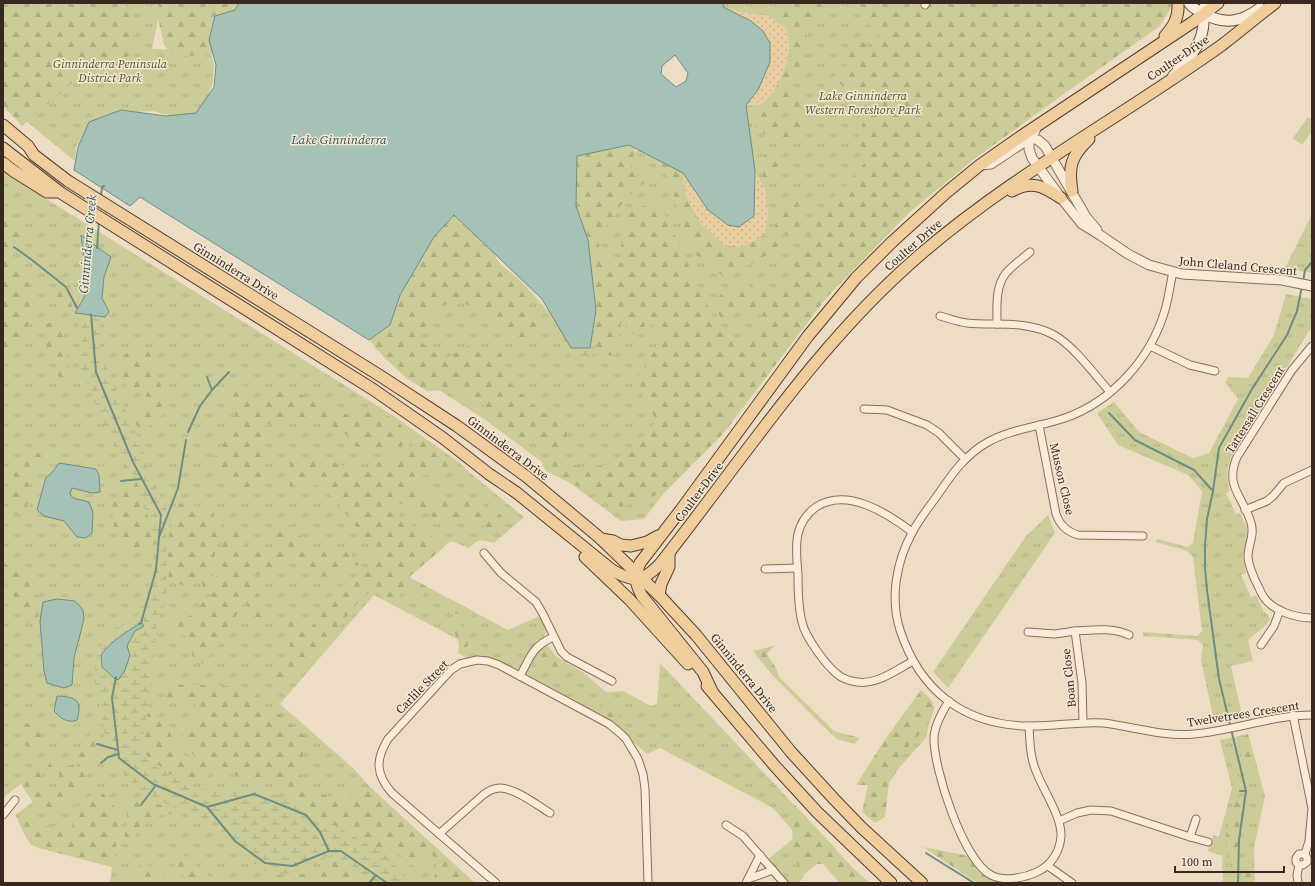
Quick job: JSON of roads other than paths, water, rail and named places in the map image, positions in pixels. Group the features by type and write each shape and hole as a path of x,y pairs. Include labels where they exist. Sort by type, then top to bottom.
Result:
{"main road":[{"path":"1148,52 1173,27 1177,19 1178,3"},
{"path":"1189,3 1192,8 1204,8 1214,19 1234,21 1251,15 1266,3"},
{"name":"Coulter Drive","path":"1218,3 1204,8 1148,52 980,165 920,216 865,269 808,336 680,511 640,563 636,577 651,574 669,553 806,373 844,328 920,255 986,202 1222,45 1275,3"},
{"path":"1169,80 1190,57 1200,41 1203,28 1204,8"},
{"name":"Ginninderra Drive","path":"3,125 28,146 34,155 68,181 376,373 457,426 527,477 600,538 636,577 659,595 696,635 791,752 861,827 922,883"},
{"path":"1072,192 1070,172 1073,159 1079,149 1090,139 1101,125"},
{"path":"3,131 25,150 34,155"},
{"name":"Ginninderra Drive","path":"3,148 60,193 374,390 516,493 612,570 636,577"},
{"path":"3,162 15,172 47,192 60,193"},
{"path":"986,202 997,201 1023,186 1033,185 1045,187 1061,198"},
{"name":"Ginninderra Drive","path":"489,474 590,561 629,599 712,691 774,765 817,812 891,883"},
{"path":"600,538 613,541 621,545 631,546 647,542 662,534"},
{"path":"659,595 661,584 669,567 669,553"},
{"path":"636,577 638,588 642,596 703,672 712,691"}],"street":[{"path":"980,165 991,164 1030,138 1037,126"},
{"name":"John Cleland Crescent","path":"1100,235 1086,217 1045,146 1038,140 1030,138 1029,149 1032,158 1082,224 1128,254 1149,265 1173,272 1201,276 1289,281 1312,286"},
{"path":"997,324 998,295 1001,282 1005,274 1030,252"},
{"name":"Twelvetrees Crescent","path":"1173,272 1165,310 1159,329 1150,346 1132,371 1110,392 1084,409 1065,418 1000,436 986,443 965,459 952,474 912,532 899,564 896,591 898,624 913,661 924,678 933,688 967,713 981,719 1002,724 1029,726 1083,722 1104,723 1163,734 1195,734 1293,715 1312,715"},
{"path":"940,316 965,323 1026,325 1054,335 1072,350 1110,392"},
{"path":"1150,346 1190,365 1216,371"},
{"name":"Tattersall Crescent","path":"1312,346 1292,370 1237,458 1233,466 1232,480 1251,523 1252,531 1248,558 1249,567 1263,597 1270,604 1280,610 1303,618 1312,618"},
{"path":"864,409 887,410 927,424 940,433 965,459"},
{"name":"Musson Close","path":"1039,425 1056,514 1062,526 1069,532 1078,535 1143,536"},
{"path":"1245,510 1273,496 1284,483 1312,470"},
{"path":"912,532 875,508 851,501 832,500 822,503 813,509 802,523 796,545 799,608 803,628 809,639 837,674 846,679 857,682 874,681 885,677 913,661"},
{"path":"484,552 501,573 536,602 561,651 568,657 612,681"},
{"path":"765,569 797,568"},
{"path":"1261,645 1274,626 1280,610"},
{"name":"Boan Close","path":"1028,632 1055,634 1075,631 1112,630 1121,631 1129,635"},
{"name":"Boan Close","path":"1075,631 1082,683 1083,722"},
{"path":"520,676 534,649 542,642 553,637"},
{"name":"Carlile Street","path":"496,883 392,793 385,785 380,775 379,764 382,748 388,739 446,674 460,664 477,660 488,661 499,665 520,676 609,724 626,740 635,752 643,774 645,790 648,883"},
{"path":"949,701 942,712 934,736 934,748 946,796 956,823 975,860 982,869 991,875 1002,878 1013,878 1035,873 1048,866 1054,859 1059,847 1061,835 1059,821 1035,769 1031,754 1029,726"},
{"path":"1293,715 1312,808 1309,841 1305,854 1307,862 1303,865 1299,865 1297,876 1298,883"},
{"path":"439,834 483,795 490,790 498,788 507,789 514,792 550,813"},
{"path":"3,815 15,800"},
{"path":"1059,821 1077,813 1091,810 1111,811 1208,842"},
{"path":"1190,836 1196,819"},
{"path":"726,824 743,836 784,883"},
{"path":"747,881 760,855"},
{"path":"1048,866 1072,883"},
{"path":"747,881 773,870"}],"water":[{"name":"Lake Ginninderra","path":"239,3 723,3 723,7 751,21 763,31 770,43 770,62 758,90 746,105 755,171 754,216 739,227 728,225 708,210 683,173 629,145 577,156 576,206 588,240 596,310 590,348 571,348 542,299 454,215 434,237 400,295 390,325 369,340 140,197 130,206 74,170 78,147 89,122 121,110 166,116 196,113 214,87 216,65 209,40 215,16 235,10","holes":["675,55 688,73 686,81 676,87 661,74 662,66"]},
{"path":"81,235 111,257 104,277 102,298 109,312 105,317 75,313 84,298 86,276"},
{"path":"59,463 96,469 99,475 100,492 92,493 72,488 70,494 73,498 89,502 93,512 92,533 86,538 77,537 64,521 44,516 37,510 46,477 51,474"},
{"path":"57,599 75,601 83,610 84,619 74,658 72,685 64,688 47,683 44,671 40,621 43,602"},
{"path":"141,623 143,624 143,627 135,631 127,646 130,655 125,670 119,679 116,680 102,667 101,655 124,633"},
{"path":"57,696 69,697 76,701 79,708 77,720 64,720 54,711"}],"waterway":[{"name":"Ginninderra Creek","path":"101,196 102,187 104,186"},
{"name":"Ginninderra Creek","path":"97,248 99,221"},
{"path":"14,247 66,287 77,308"},
{"path":"1303,282 1305,270 1312,262"},
{"path":"1213,491 1219,448 1252,389 1287,335 1297,311 1302,286"},
{"name":"Ginninderra Creek","path":"91,314 96,372 133,462 161,515 156,570 141,623 139,624"},
{"name":"Ginninderra Creek","path":"188,432 200,406 212,390 229,372"},
{"path":"207,377 212,390"},
{"path":"1109,413 1135,440 1194,470 1213,491 1207,519 1205,546 1207,590 1219,679 1246,791 1239,840 1238,883"},
{"name":"Ginninderra Creek","path":"160,535 178,488 186,440"},
{"path":"121,481 141,479"},
{"name":"Ginninderra Creek","path":"116,677 112,698 119,758 153,784 207,807 254,794 306,815 320,832 329,851 341,851 387,883"},
{"path":"97,744 118,750"},
{"path":"101,763 108,757 119,754"},
{"path":"141,805 156,785"},
{"path":"1240,791 1246,791"},
{"path":"207,807 235,841 265,863 292,866 329,851"},
{"path":"926,853 974,883"},
{"path":"369,883 376,875"}],"park label":[{"name":"Ginninderra Peninsula District Park","path":"110,71"},
{"name":"Lake Ginninderra Western Foreshore Park","path":"863,103"}]}
